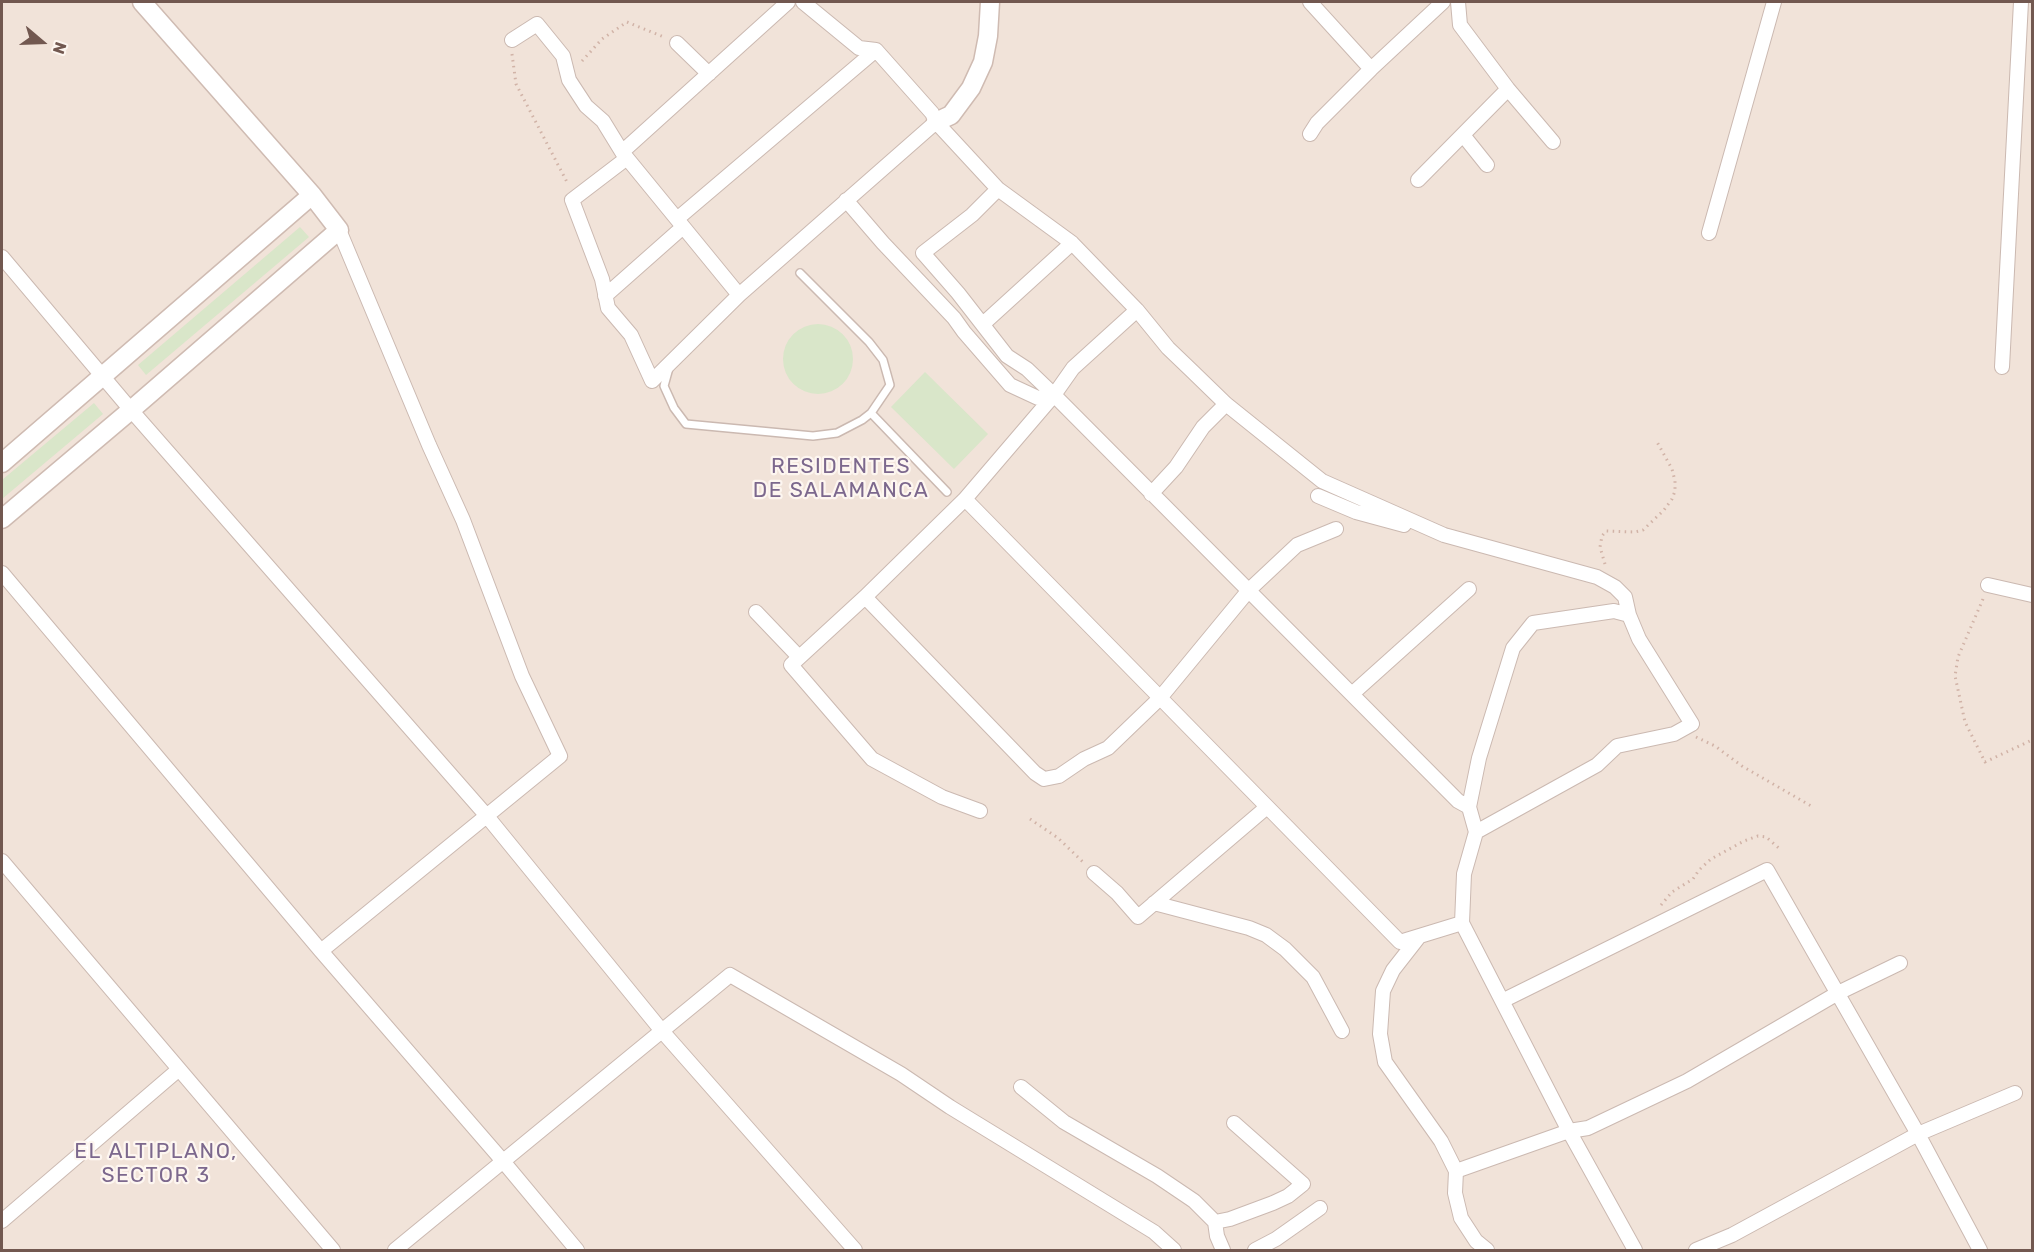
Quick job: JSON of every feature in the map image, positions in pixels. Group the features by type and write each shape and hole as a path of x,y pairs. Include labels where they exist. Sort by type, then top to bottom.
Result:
{"street":[{"path":"142,2 312,195 339,230 463,520 522,676 560,756 321,951"},
{"path":"788,2 625,155 572,200 602,279 608,308 631,336 652,381 739,295 936,122 951,115 972,88 984,54 988,36 990,2"},
{"path":"803,2 859,48 876,50 932,113 936,122 998,189 1072,243 1137,310 1168,348 1226,404 1322,481 1444,535"},
{"path":"1310,2 1371,69"},
{"path":"1310,134 1317,123 1371,69 1443,2"},
{"path":"1458,2 1460,25 1508,89 1553,142"},
{"path":"1709,233 1774,2"},
{"path":"2002,367 2021,2"},
{"path":"512,40 537,24 563,56 569,80 586,106 603,121 625,155 739,295"},
{"path":"677,43 709,74"},
{"path":"604,296 680,223 876,50"},
{"path":"1418,180 1508,89"},
{"path":"1463,135 1486,165"},
{"path":"998,189 972,215 922,253 983,324 1007,356 1027,369 1054,395 1458,801 1470,807"},
{"path":"2,463 312,195"},
{"path":"846,200 861,220 954,318 1010,385 1038,398 1054,395"},
{"path":"2,519 339,230"},
{"path":"983,324 1072,243"},
{"path":"2,257 131,410 486,815 662,1031 855,1251"},
{"path":"980,811 942,798 872,759 790,665 865,597 965,499 1054,395 1073,368 1137,310"},
{"path":"1151,494 1176,467 1203,427 1226,404"},
{"path":"1318,496 1356,512 1579,571 1608,583 1625,597 1629,615 1639,639 1692,724 1674,734 1617,746 1597,765 1476,832"},
{"path":"965,499 1400,942 1462,923"},
{"path":"865,597 1035,773 1044,779 1059,776 1084,759 1108,748 1160,698 1249,591 1297,545 1336,529"},
{"path":"2,573 577,1251"},
{"path":"1988,585 2032,595"},
{"path":"1352,694 1469,589"},
{"path":"1629,615 1614,611 1533,623 1513,648 1479,758 1470,807 1476,832 1464,874 1462,923 1569,1131 1635,1251"},
{"path":"756,612 799,657"},
{"path":"1094,873 1117,893 1138,917 1267,807"},
{"path":"2,861 333,1251"},
{"path":"1502,1001 1767,870 1918,1134 1980,1251"},
{"path":"1154,903 1249,928 1266,935 1285,949 1313,976 1342,1031"},
{"path":"1418,938 1393,970 1383,991 1380,1034 1385,1062 1441,1141 1456,1171 1455,1193 1461,1218 1476,1241 1487,1251"},
{"path":"1456,1171 1569,1131 1588,1128 1687,1081 1838,993 1900,963"},
{"path":"395,1251 502,1160 730,975 901,1074 950,1107 1154,1232 1174,1251"},
{"path":"2,1221 178,1070"},
{"path":"1021,1087 1064,1122 1157,1176 1194,1202 1215,1222 1223,1251"},
{"path":"1696,1251 1732,1235 1918,1134 2015,1093"},
{"path":"1215,1222 1230,1219 1273,1203 1288,1196 1303,1184 1234,1124"},
{"path":"1255,1251 1320,1208"}],"lane":[{"path":"670,363 664,386 674,408 686,424 813,436 837,433 871,413 890,385 883,360 869,342 800,273"},
{"path":"871,413 947,492"}],"path":[{"path":"582,60 602,39 627,22 677,43"},
{"path":"512,40 511,53 516,84 567,181 572,200"},
{"path":"1608,583 1600,547 1602,536 1606,531 1612,530 1635,532 1643,530 1664,510 1675,491 1672,469 1657,442"},
{"path":"1988,585 1958,657 1955,676 1965,722 1985,762 2032,740"},
{"path":"1682,730 1715,746 1742,766 1813,807"},
{"path":"1030,819 1058,838 1094,873"},
{"path":"1657,910 1672,892 1693,879 1711,859 1744,841 1758,836 1766,837 1780,849"}],"shaded area":[{"path":"2,2 2032,2 2032,1250 2,1250"}],"green space":[{"path":"300,227 309,237 146,375 138,365"},
{"path":"818,324 837,330 847,340 853,359 847,378 837,388 818,394 799,388 789,378 783,359 789,340 799,330"},
{"path":"925,372 988,434 954,469 891,407"},
{"path":"94,403 103,414 2,499 2,480"}],"district":[{"name":"RESIDENTES DE SALAMANCA","path":"841,479"},
{"name":"EL ALTIPLANO, SECTOR 3","path":"156,1164"}]}
